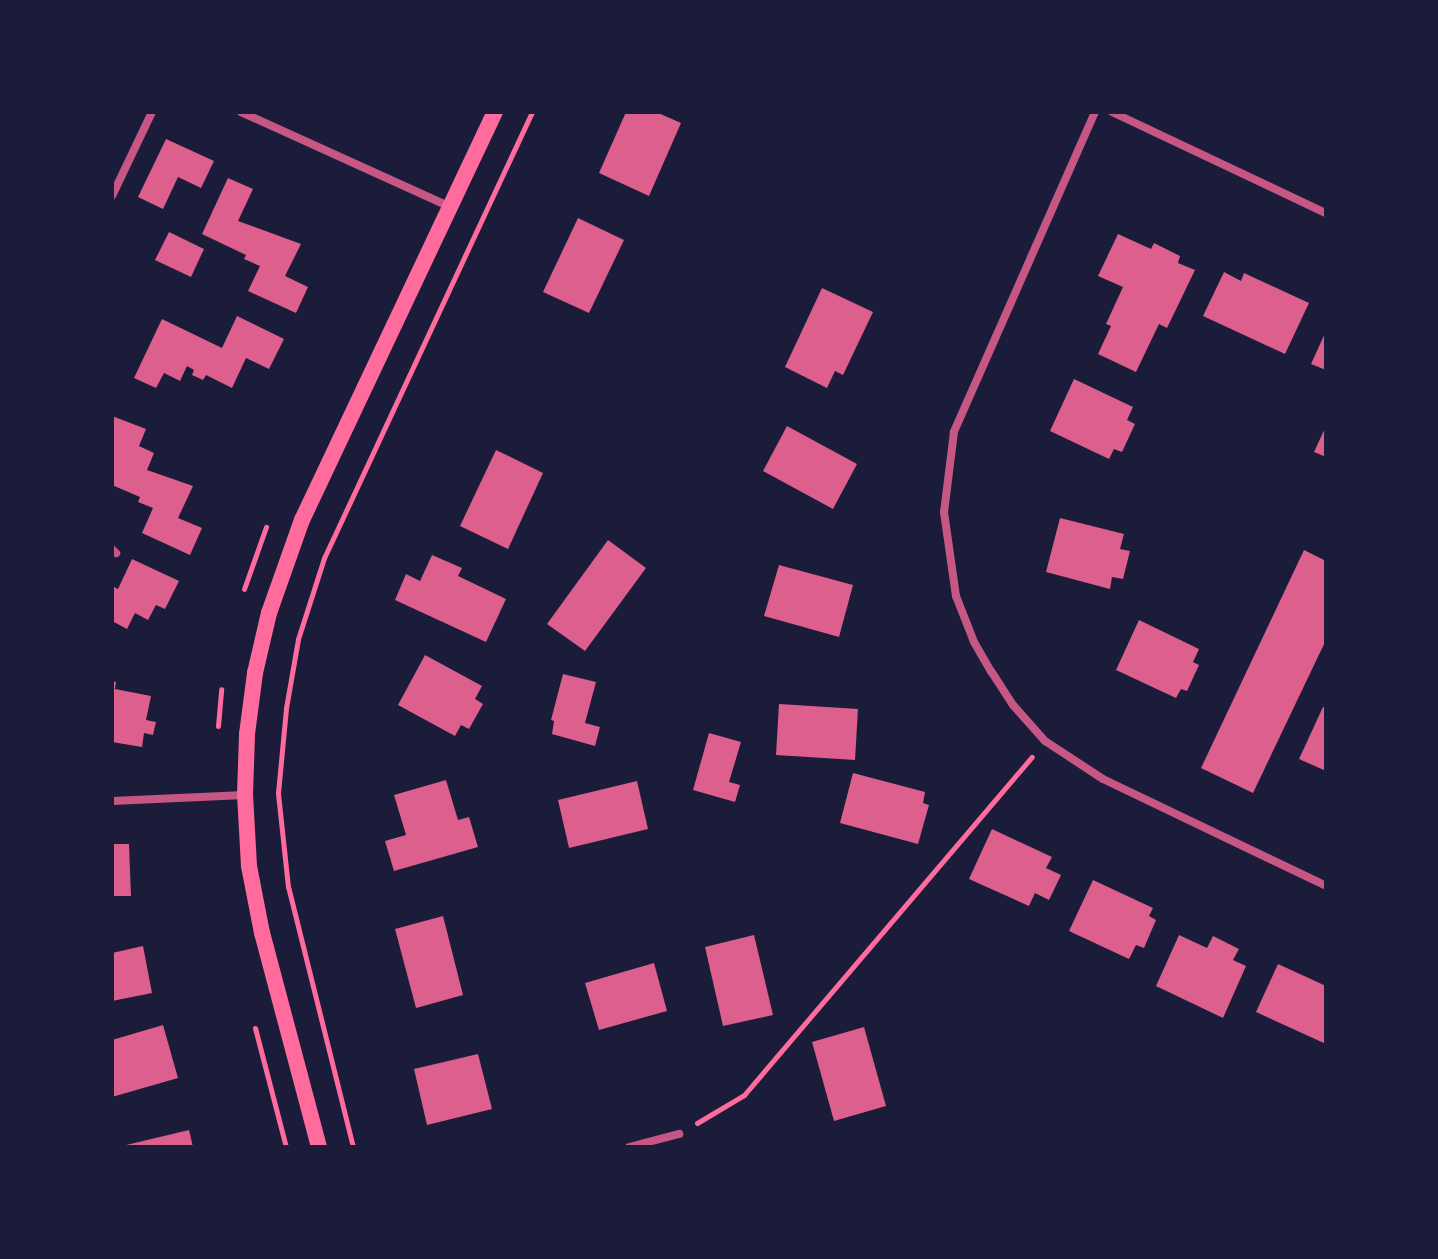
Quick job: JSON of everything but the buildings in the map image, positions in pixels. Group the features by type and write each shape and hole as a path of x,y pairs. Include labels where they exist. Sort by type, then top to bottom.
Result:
{"main road":[{"path":"319,1147 262,933 249,866 245,795 247,734 269,613 302,520 495,112"}],"street":[{"path":"112,196 152,112"},
{"path":"241,112 450,207"},
{"path":"1095,112 969,392 954,432 947,463 944,512 956,596 974,642 991,671 1013,705 1045,741 1103,779 1326,886"},
{"path":"1112,112 1326,213"},
{"path":"112,801 245,795"},
{"path":"629,1147 679,1134"}],"path":[{"path":"353,1147 308,974 283,856 278,793 288,694 309,600 329,546 532,112"},
{"path":"679,1134 744,1095 1045,741"}]}
